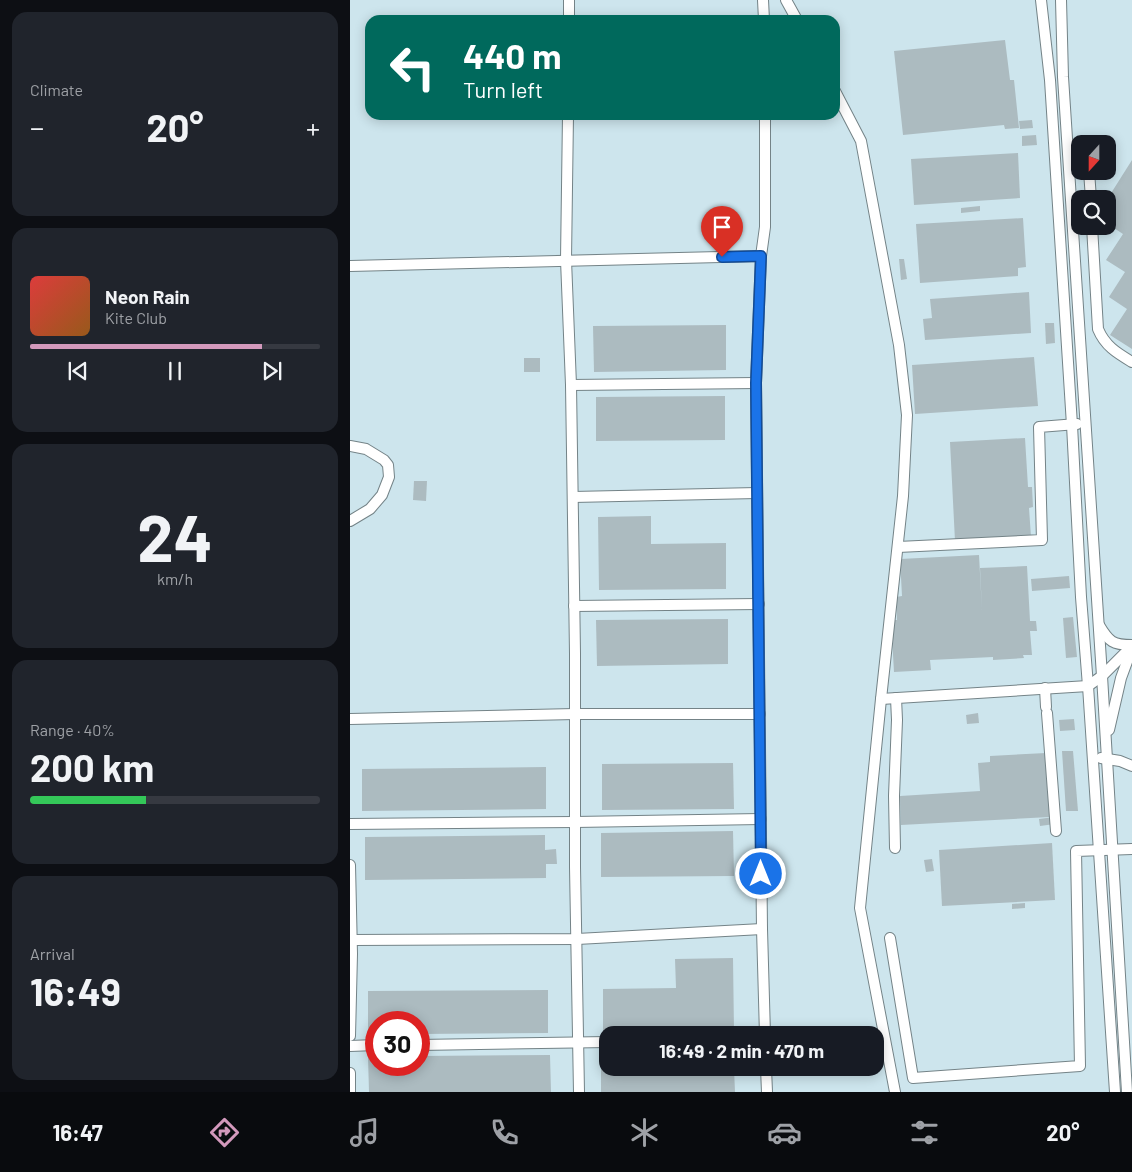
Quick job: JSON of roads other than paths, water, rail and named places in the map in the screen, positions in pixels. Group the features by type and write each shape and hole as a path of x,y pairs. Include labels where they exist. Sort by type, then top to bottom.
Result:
{"street":[{"path":"569,0 569,15"},
{"path":"763,0 764,15"},
{"path":"786,0 794,15"},
{"path":"1041,0 1050,80 1081,597 1115,1092"},
{"path":"1061,0 1063,77 1127,1092"},
{"path":"840,100 862,141 899,344 907,415 904,496 860,908 895,1092"},
{"path":"568,120 566,260 573,497 579,1092"},
{"path":"765,120 765,227 761,256 756,383 765,1026"},
{"path":"1093,235 1098,329 1103,340 1112,350 1132,362"},
{"path":"350,266 761,256"},
{"path":"571,385 756,383"},
{"path":"898,547 1042,540 1039,427 1086,424"},
{"path":"350,446 366,449 384,460 388,465 389,477 382,495 370,509 350,521"},
{"path":"573,497 757,493"},
{"path":"574,606 759,604"},
{"path":"1098,624 1106,637 1112,642 1132,646"},
{"path":"881,699 1088,686 1102,676 1132,646"},
{"path":"1106,744 1121,678 1132,646"},
{"path":"1044,688 1056,832"},
{"path":"895,848 896,698"},
{"path":"350,719 575,714 760,714"},
{"path":"1093,756 1120,761 1132,766"},
{"path":"350,824 761,819"},
{"path":"890,938 913,1078 1080,1066 1076,852 1132,849"},
{"path":"350,865 350,1036"},
{"path":"350,928 351,943"},
{"path":"351,943 576,939 762,929"},
{"path":"430,1045 599,1042"},
{"path":"350,1046 365,1045"},
{"path":"350,1073 350,1092"},
{"path":"766,1076 767,1092"}]}
